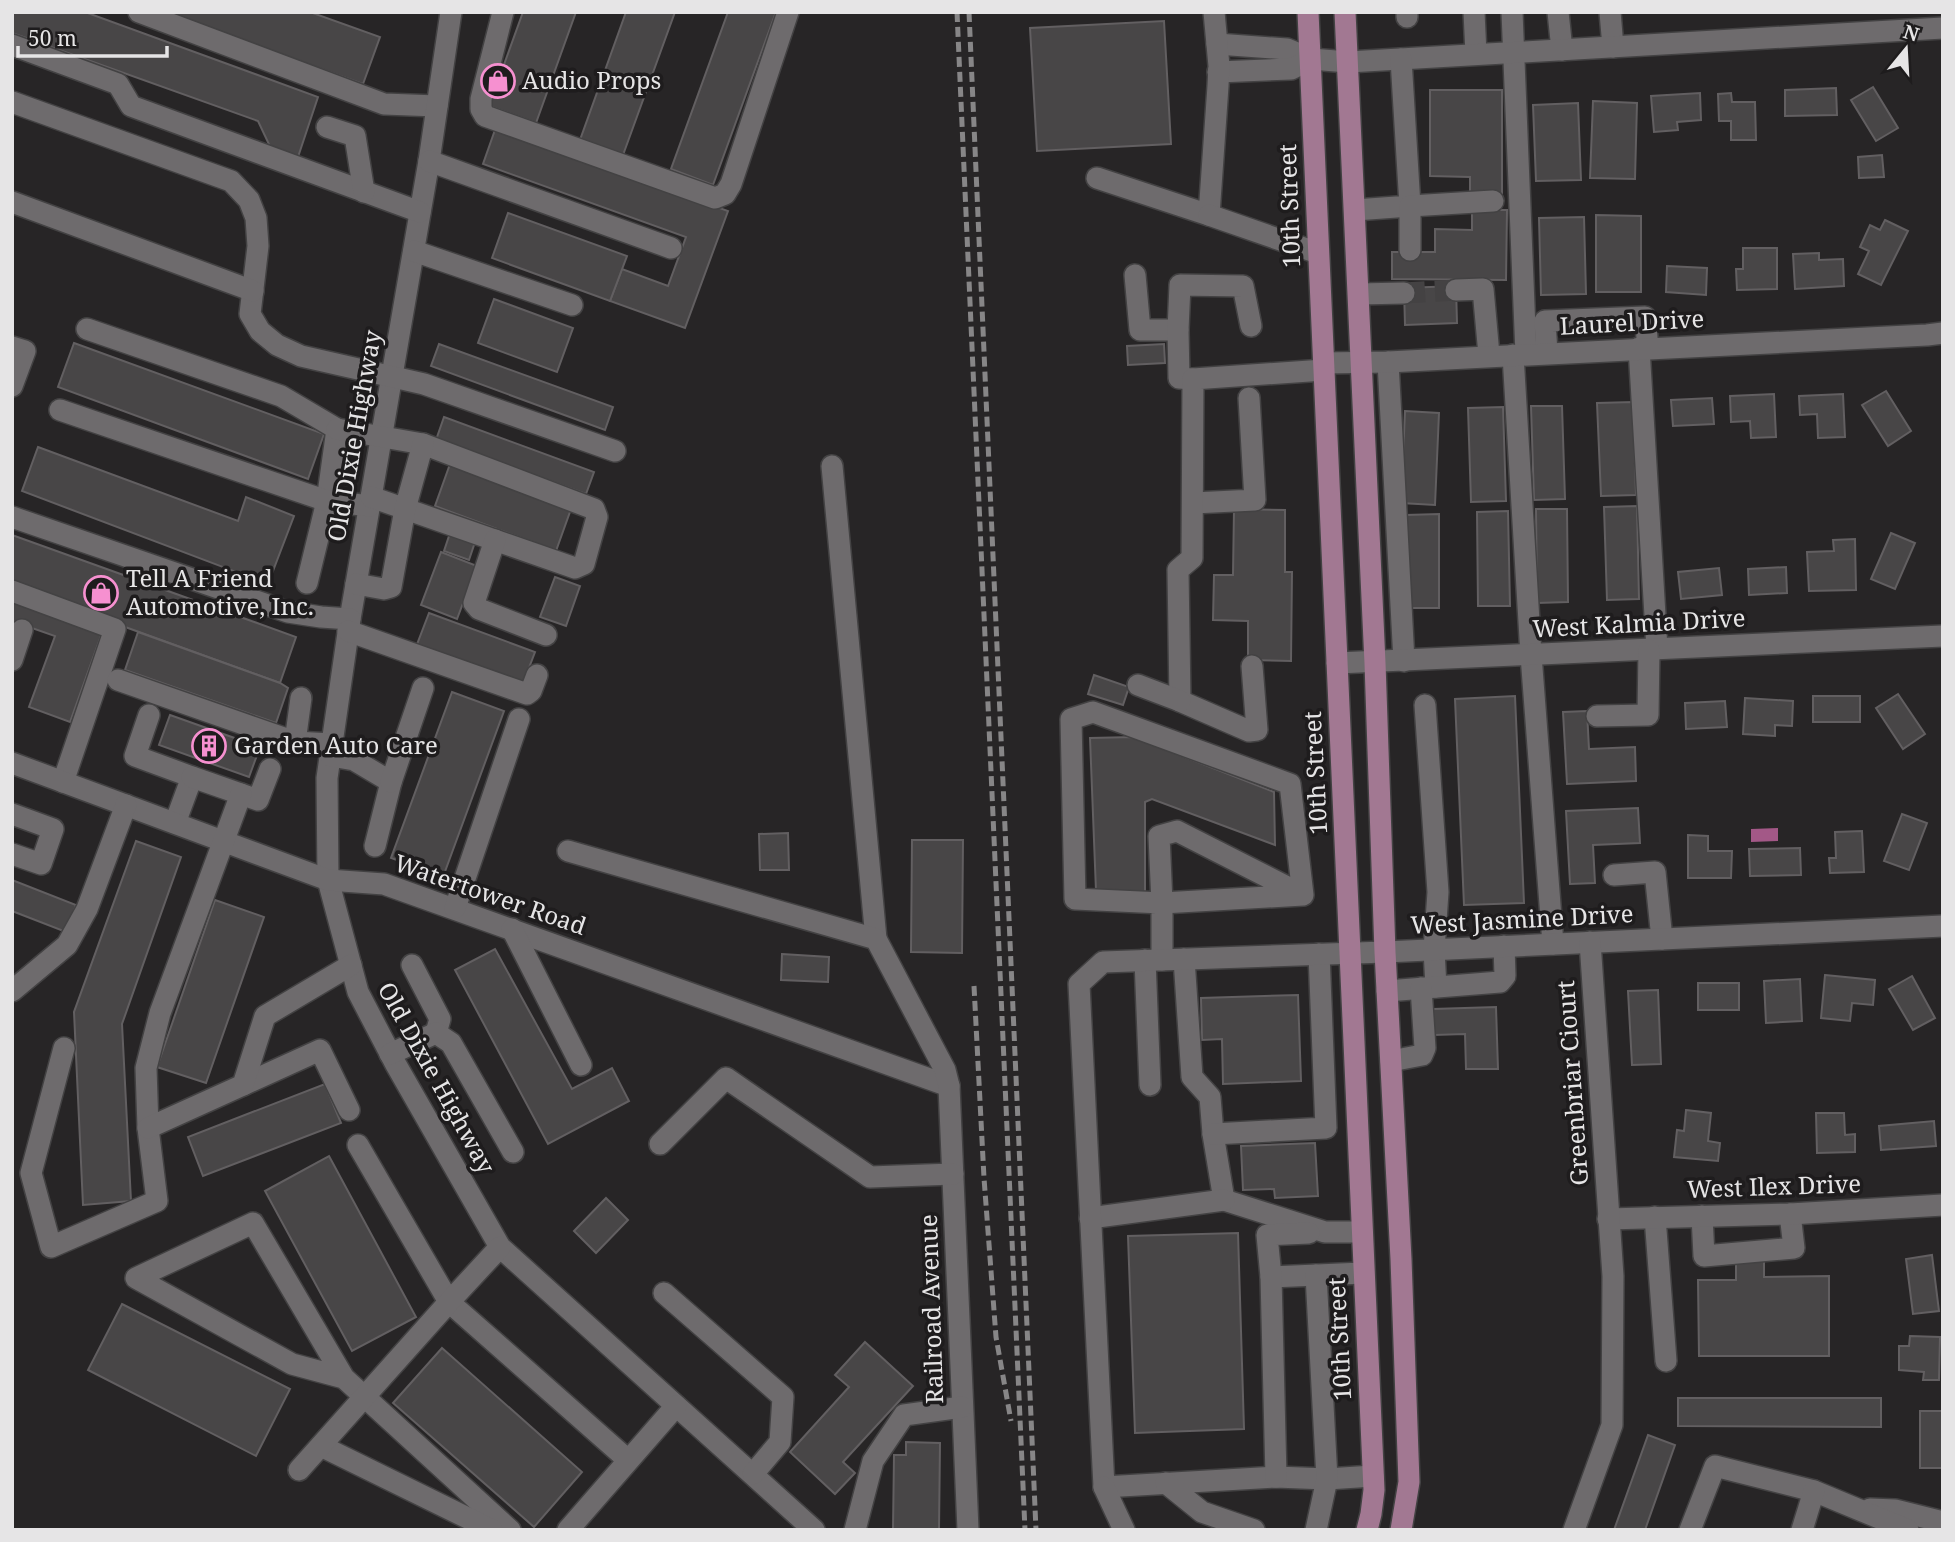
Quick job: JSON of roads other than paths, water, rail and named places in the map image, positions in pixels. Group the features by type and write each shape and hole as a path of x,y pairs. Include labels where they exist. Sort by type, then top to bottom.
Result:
{"main road":[{"name":"10th Street","path":"1308,12 1374,1490 1367,1530"},
{"path":"1345,12 1375,663 1385,952 1401,1259 1409,1482 1401,1530"}],"street":[{"path":"139,12 384,104 438,106"},
{"path":"503,12 481,99 481,109 485,116 715,198 725,194 731,184 788,12"},
{"path":"1209,215 1218,72 1214,12"},
{"path":"1474,12 1476,54"},
{"path":"1512,12 1529,354 1531,655 1553,944"},
{"path":"1559,12 1562,50"},
{"path":"1610,12 1613,47"},
{"name":"Old Dixie Highway","path":"443,15 438,106 349,625 327,778 328,880 358,992 390,1054 500,1247 814,1530"},
{"path":"1217,44 1287,49 1311,59 1348,62 1943,28"},
{"path":"12,45 118,83 131,106 420,212"},
{"path":"1218,72 1291,69 1311,59"},
{"path":"1401,59 1410,250"},
{"path":"12,102 230,181 249,200 256,218 258,246 250,314 260,331 277,345 301,356 424,384 615,451"},
{"path":"327,127 355,136 364,192"},
{"path":"429,161 671,248"},
{"path":"1097,178 1318,253"},
{"path":"1355,210 1493,201"},
{"path":"12,202 253,291"},
{"path":"414,251 572,305"},
{"path":"1135,275 1140,330 1178,330"},
{"path":"1180,701 1178,570 1192,558 1193,379 1179,378 1180,285 1243,286 1251,326"},
{"path":"1456,290 1483,289 1489,355"},
{"path":"1359,294 1404,293"},
{"path":"1529,354 1545,321 1645,317 1643,348 1653,650 1648,715 1597,716"},
{"path":"60,410 327,501 371,501 405,509 575,568 584,564 597,517 594,509 423,444 337,429 281,396 88,328"},
{"name":"Laurel Drive","path":"1193,379 1362,363 1489,355 1943,333"},
{"path":"12,347 25,351 12,386"},
{"path":"1388,362 1404,661"},
{"path":"1193,503 1255,500 1249,398"},
{"path":"307,583 327,501 337,429"},
{"path":"356,584 384,589 391,587 405,509 423,444"},
{"path":"568,851 876,939 832,466"},
{"path":"12,517 288,612 349,625 527,694 531,691 537,675"},
{"path":"495,540 474,603 479,610 546,635"},
{"path":"12,591 114,629 64,782"},
{"path":"12,660 22,630"},
{"name":"West Kalmia Drive","path":"1337,663 1943,636"},
{"path":"1138,685 1249,731 1257,730 1252,666"},
{"path":"118,680 295,742 331,750 391,782"},
{"path":"375,846 391,782 424,688"},
{"path":"295,742 302,698"},
{"path":"1391,1061 1422,1055 1425,1048 1438,892 1425,705"},
{"path":"1093,712 1290,784 1303,895 1162,903 1075,899 1072,719 1093,712"},
{"path":"149,715 135,756 258,800 270,769"},
{"path":"454,908 519,719"},
{"name":"Watertower Road","path":"12,763 328,880 384,884 949,1086"},
{"path":"174,823 192,777"},
{"path":"64,1048 30,1173 51,1247 157,1200 148,1128 146,1068 160,1013 241,794"},
{"path":"12,991 67,945 87,909 126,805"},
{"path":"12,814 53,829 41,864 12,854"},
{"path":"1150,1085 1154,960 1162,903 1159,836 1177,831 1303,895"},
{"path":"1614,875 1655,872 1662,939"},
{"name":"West Jasmine Drive","path":"1090,1217 1079,984 1103,962 1434,950 1943,926"},
{"path":"512,929 581,1065"},
{"name":"Railroad Avenue","path":"876,939 945,1070 949,1086 968,1530"},
{"name":"Greenbriar Ciourt","path":"1574,1530 1612,1425 1613,1276 1590,942"},
{"path":"1387,991 1500,982 1505,976 1504,946"},
{"path":"1213,1133 1326,1128 1319,954"},
{"path":"1184,959 1192,1077 1210,1097 1224,1200"},
{"path":"243,1085 265,1016 351,965"},
{"path":"390,1054 436,1033 440,1019 412,965"},
{"path":"436,1033 451,1043 513,1152"},
{"path":"148,1128 320,1050 349,1110"},
{"path":"660,1144 726,1078 870,1177 953,1174"},
{"path":"358,1145 449,1302 628,1460"},
{"path":"1124,1530 1104,1487 1090,1217 1224,1200 1325,1232"},
{"name":"West Ilex Drive","path":"1608,1219 1790,1214 1943,1205"},
{"path":"1702,1216 1704,1256 1794,1248 1790,1214"},
{"path":"1656,1217 1667,1361"},
{"path":"344,1378 292,1364 136,1278 253,1223 344,1378 510,1530"},
{"path":"1276,1477 1271,1278 1267,1235 1362,1232"},
{"path":"299,1470 500,1247"},
{"path":"1271,1278 1363,1273"},
{"path":"1316,1275 1327,1479 1316,1530"},
{"path":"664,1293 783,1398 780,1442 753,1474"},
{"path":"568,1530 676,1406"},
{"path":"855,1530 873,1461 904,1415 962,1407"},
{"path":"321,1446 492,1530"},
{"path":"1690,1530 1715,1466 1814,1491 1908,1530"},
{"path":"1104,1487 1276,1477 1327,1479 1373,1476"},
{"path":"1166,1483 1202,1512 1254,1530"},
{"path":"1801,1530 1814,1491"},
{"path":"1854,1509 1895,1510 1943,1522"}],"tunnel":[{"path":"1404,293 1456,290"}],"railway":[{"path":"957,12 1025,1530"},
{"path":"969,12 1036,1530"},
{"path":"974,986 996,1337 1011,1421"}],"place":[{"name":"Audio Props","path":"498,81"},
{"name":"Tell A Friend Automotive, Inc.","path":"101,593"},
{"name":"Garden Auto Care","path":"209,746"}]}
